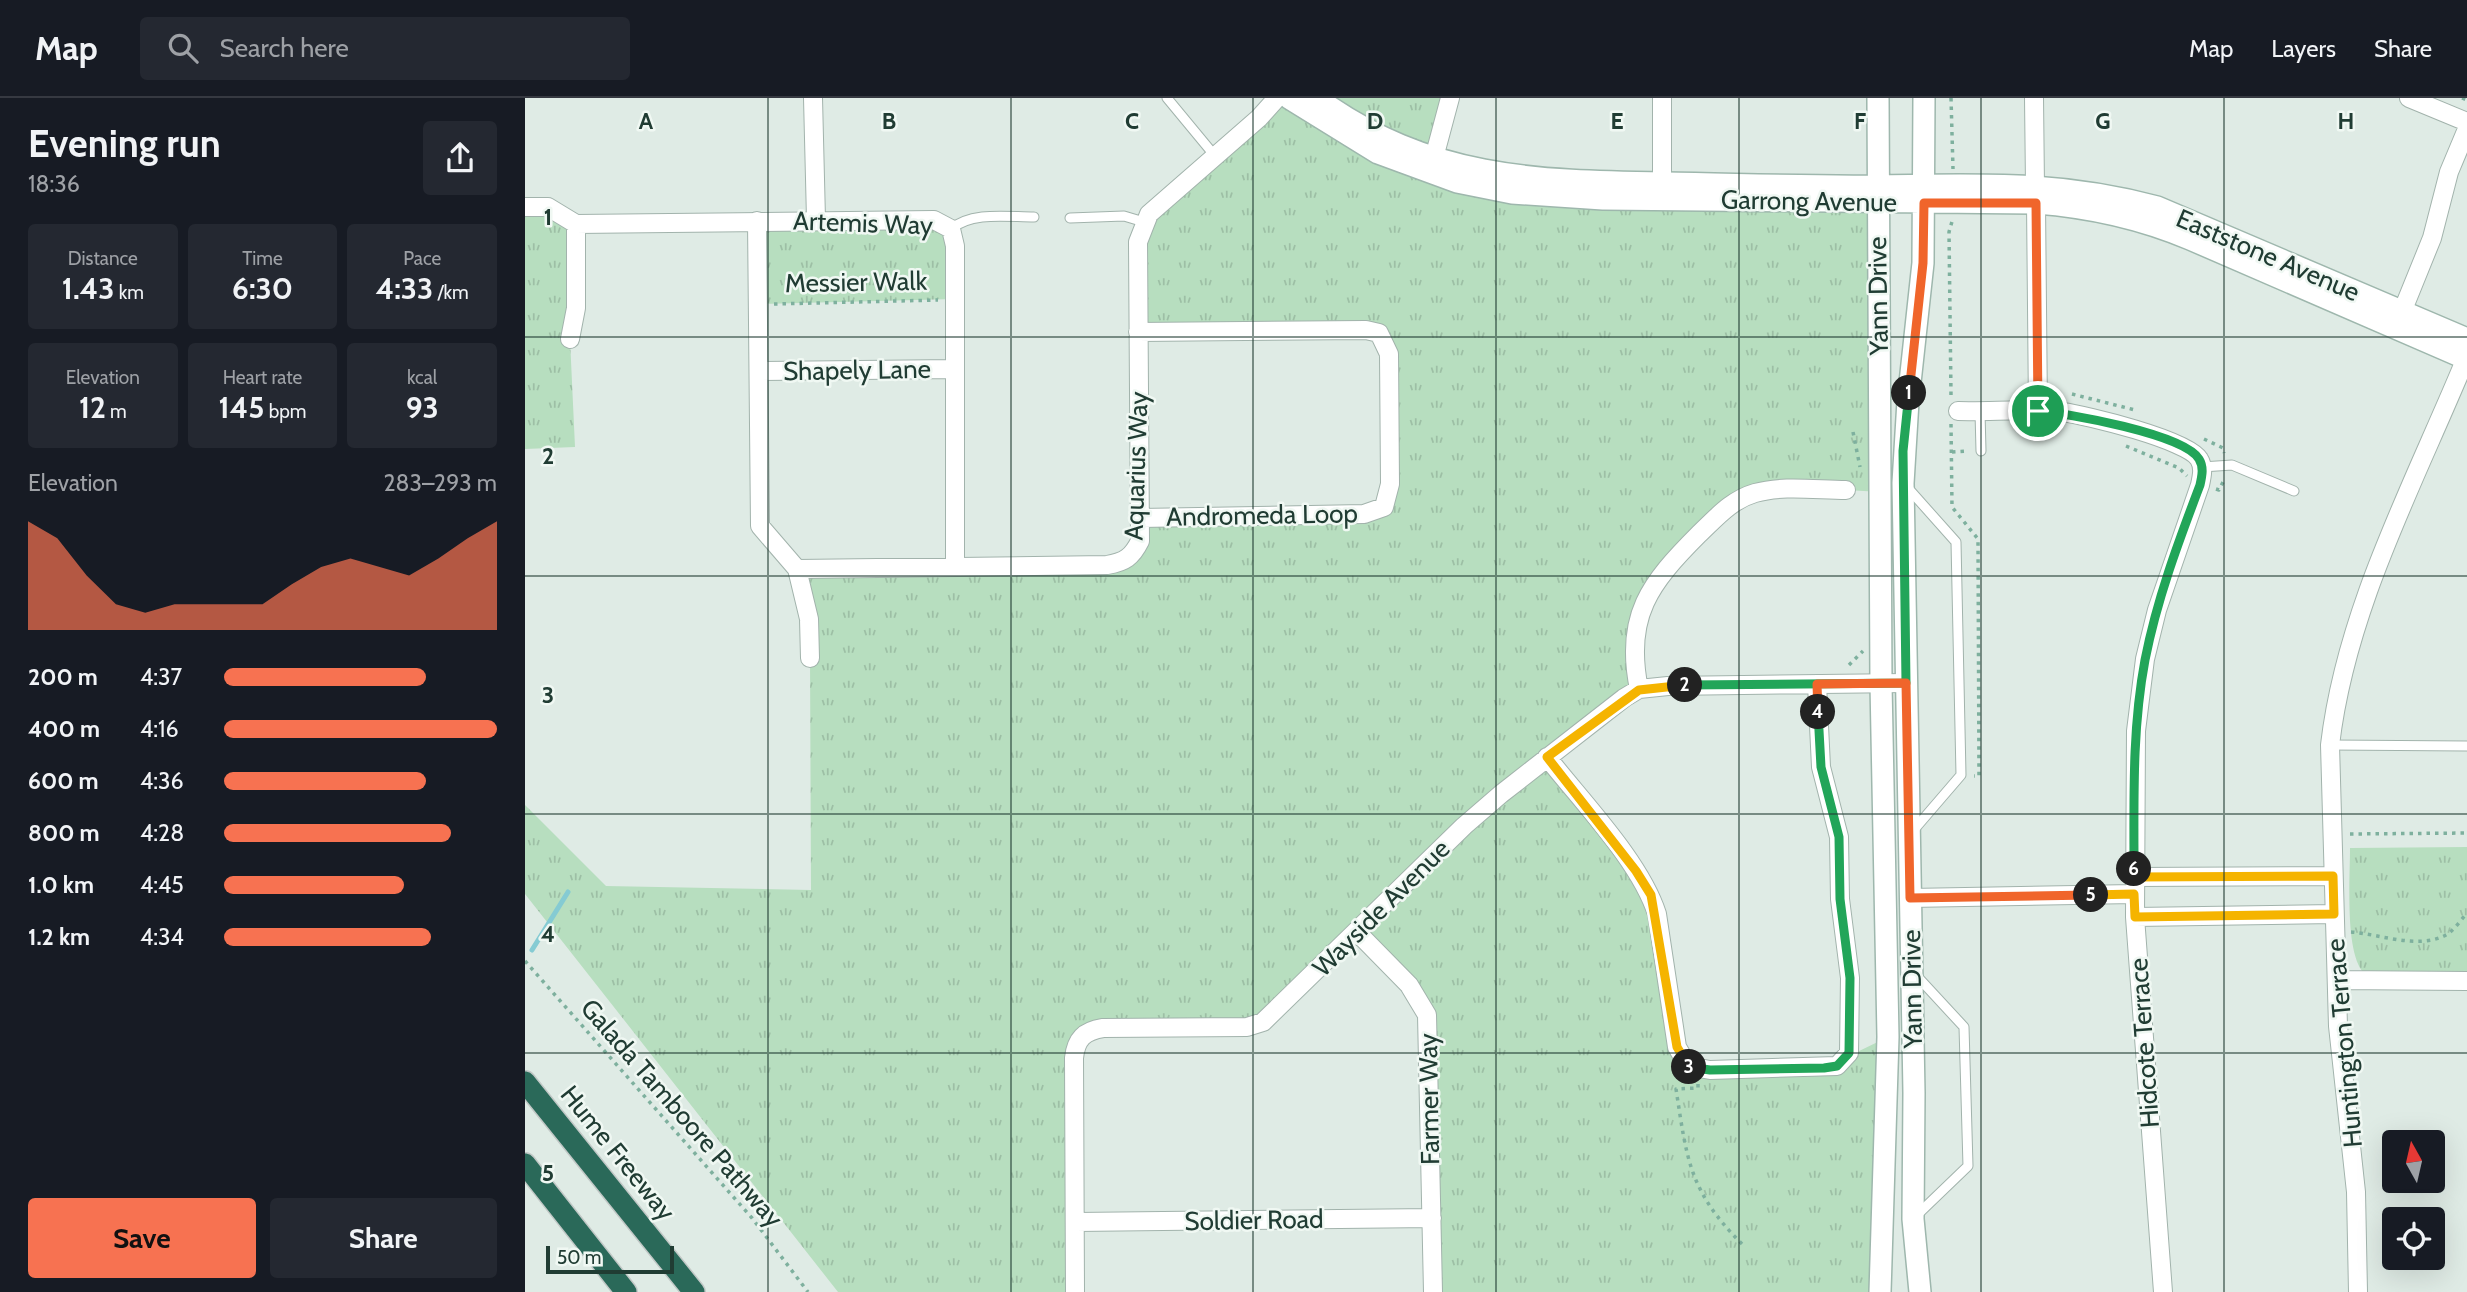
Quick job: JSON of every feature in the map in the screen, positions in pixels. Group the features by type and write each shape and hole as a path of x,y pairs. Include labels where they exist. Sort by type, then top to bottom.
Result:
{"highway":[{"name":"Hume Freeway","path":"525,1082 694,1292"},
{"path":"525,1164 626,1292"}],"street":[{"path":"813,98 816,219"},
{"path":"1144,222 1149,214 1277,98"},
{"name":"Garrong Avenue","path":"1289,98 1378,153 1431,166 1468,168 1531,180 1663,192 2036,194 2157,225 2334,301"},
{"name":"Garrong Avenue","path":"1317,98 1431,166"},
{"path":"1431,166 1450,98"},
{"path":"1662,98 1663,192"},
{"name":"Yann Drive","path":"1878,98 1881,684 1888,1060 1880,1292"},
{"name":"Yann Drive","path":"1920,1292 1913,1219 1912,970 1903,483 1906,426 1923,263 1924,98"},
{"path":"2034,98 2038,411"},
{"path":"2409,98 2467,122"},
{"path":"2398,319 2432,238 2449,172 2467,129"},
{"name":"Garrong Avenue","path":"2036,194 2064,188"},
{"name":"Eaststone Avenue","path":"2064,188 2112,195 2157,208 2467,353"},
{"path":"525,207 548,207 576,224 576,308 570,339"},
{"name":"Artemis Way","path":"576,224 816,219 934,220 951,229 955,246 955,567"},
{"path":"757,221 760,526 797,569 809,619 810,658"},
{"name":"Aquarius Way","path":"797,569 1122,563 1133,556 1140,541 1138,242 1144,222"},
{"name":"Eaststone Avenue","path":"2334,301 2398,319"},
{"name":"Andromeda Loop","path":"1138,332 1366,330 1379,333 1389,354 1388,496 1384,507 1375,512 1140,518"},
{"name":"Huntington Terrace","path":"2358,1292 2356,1192 2340,1059 2330,745 2336,697 2354,626 2467,353"},
{"name":"Shapely Lane","path":"758,371 955,369"},
{"path":"1953,411 2038,411 2087,417 2139,431 2187,449 2199,459 2202,467"},
{"name":"Hidcote Terrace","path":"2163,1292 2135,917 2136,731 2145,659 2157,610 2200,485 2202,467"},
{"path":"1639,690 1634,652 1644,600 1663,570 1720,514 1744,497 1758,492 1846,490"},
{"name":"Wayside Avenue","path":"1075,1292 1074,1058 1079,1039 1085,1033 1103,1028 1258,1025 1271,1018 1464,826 1547,757 1639,690 1668,686 1906,683"},
{"path":"1547,757 1651,895 1677,1047 1688,1066 1697,1069 1837,1066 1849,1053 1850,978 1840,899 1839,837 1821,767 1817,684"},
{"path":"1910,898 2333,876"},
{"path":"2135,917 2334,923"},
{"name":"Farmer Way","path":"1357,932 1409,985 1427,1015 1433,1292"},
{"path":"2337,980 2467,981"},
{"name":"Soldier Road","path":"1076,1222 1432,1218"}],"lane":[{"path":"1167,98 1215,156"},
{"path":"1070,218 1124,216 1144,222"},
{"path":"951,229 959,222 974,218 1034,217"},
{"path":"1980,412 1981,451"},
{"path":"2202,467 2232,465 2294,491"},
{"path":"1903,483 1955,542 1961,775 1909,835"},
{"path":"2330,745 2467,746"},
{"path":"1912,970 1964,1027 1968,1166 1913,1219"}],"path":[{"path":"1951,98 1954,192 1948,239 1953,411 1952,507 1978,539 1979,776 1961,775"},
{"path":"2462,98 2467,100"},
{"name":"Messier Walk","path":"758,304 955,299"},
{"path":"2331,834 2467,833"},
{"path":"2334,923 2413,940 2435,939 2451,932 2467,913"},
{"name":"Galada Tamboore Pathway","path":"525,961 752,1218 808,1292"},
{"path":"1697,1069 1698,1088 1676,1089 1690,1170 1707,1206 1742,1244"}],"green space":[{"path":"1277,98 1378,153 1878,202 1881,492 1846,490 1744,497 1645,600 1639,689 1547,757 1645,883 1688,1066 1824,1068 1888,1037 1882,1292 1433,1292 1427,1015 1357,932 1271,1018 1103,1028 1079,1039 1075,1292 838,1292 525,894 525,805 606,886 811,890 810,658 797,569 1122,563 1140,518 1364,514 1388,496 1379,333 1138,332 1142,225"},
{"path":"1317,98 1450,98 1434,158"},
{"path":"525,207 576,224 570,339 575,447 525,449"},
{"path":"757,221 946,225 955,299 758,304"},
{"path":"2467,847 2467,971 2362,971 2353,946 2351,930 2350,848"}],"waterway":[{"path":"532,950 568,892"}],"route":[{"path":"2038,411 2036,203 1924,203 1923,263 1903,451 1906,683 1881,684 1856,684 1668,686 1639,690 1624,698 1547,757 1636,871 1651,895 1657,914 1677,1047 1688,1066 1710,1070 1824,1068 1837,1066 1849,1053 1850,978 1840,899 1839,837 1821,767 1819,753 1817,684 1906,683 1910,898 2134,894 2135,917 2334,914 2333,876 2134,877 2136,731 2145,659 2172,561 2200,485 2202,467 2194,453 2139,431 2062,412 2038,411"}]}
